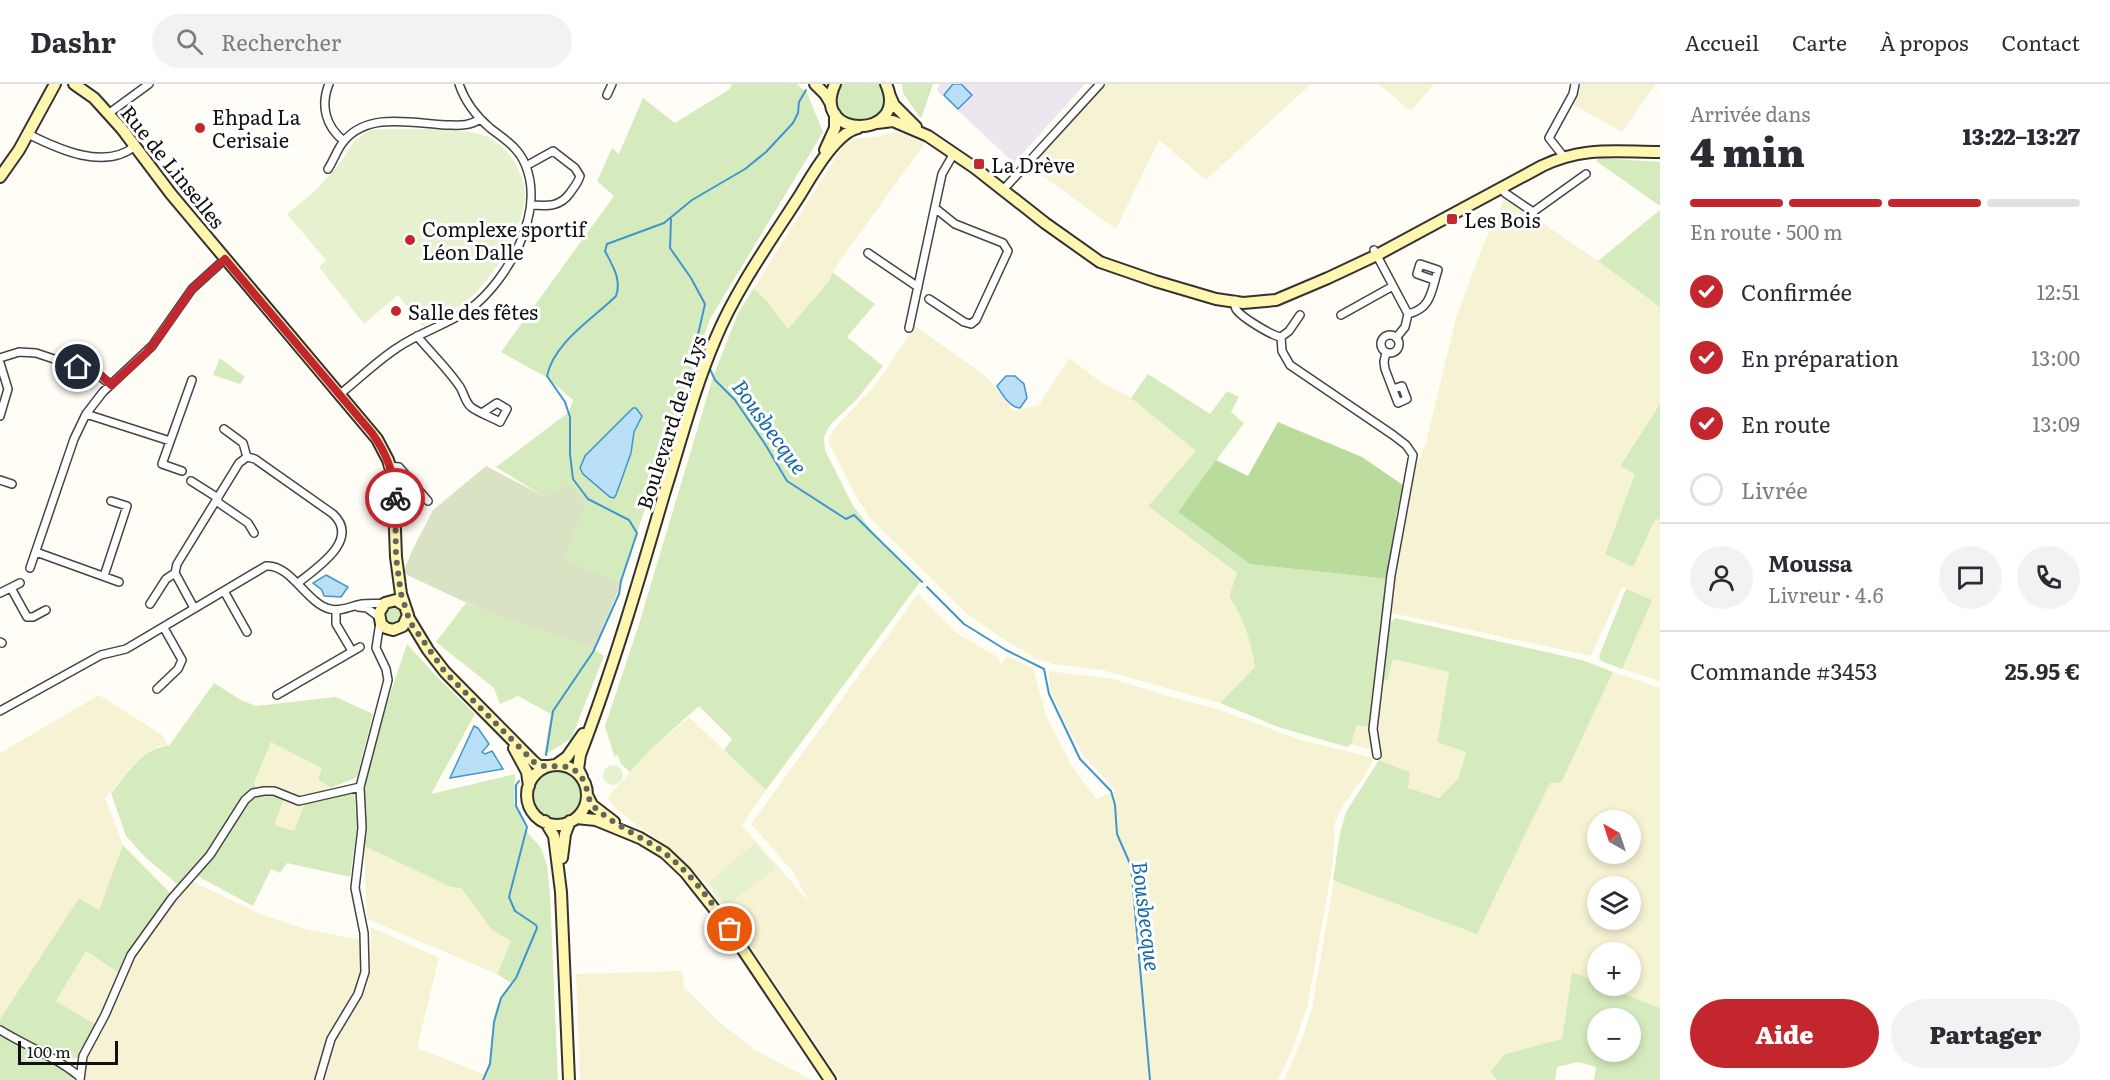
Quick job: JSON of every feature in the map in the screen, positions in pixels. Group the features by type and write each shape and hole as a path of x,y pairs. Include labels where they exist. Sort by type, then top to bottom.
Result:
{"street":[{"path":"0,177 28,134 55,84"},
{"name":"Rue de Linselles","path":"74,84 94,98 108,114 166,188 379,442 395,493 396,557 401,594 407,612 428,650 454,682 534,762 542,766 553,766"},
{"path":"108,114 149,84"},
{"path":"329,84 325,99 327,119 333,131 344,141"},
{"path":"340,394 393,351 465,312 489,290 509,263 526,224 531,205 531,184 526,166 513,146 480,119 468,104 459,84"},
{"path":"607,95 612,84"},
{"path":"815,84 825,94 833,109 845,123 858,128 888,120 899,122 928,136 1095,259 1155,281 1207,296 1235,300 1269,302 1298,291 1564,157 1597,150 1659,152"},
{"name":"Boulevard de la Lys","path":"582,777 578,770 579,758 618,649 706,361 734,301 814,172 833,133 836,123 831,94 835,84"},
{"path":"1003,190 1100,84"},
{"path":"1564,157 1549,138 1573,94 1575,84"},
{"path":"877,123 886,112 887,87"},
{"path":"887,87 898,110 928,136"},
{"path":"328,169 344,141 355,131 377,122 463,126 480,119"},
{"name":"Boulevard de la Lys","path":"814,172 842,136 858,128"},
{"path":"28,134 68,152 84,155 118,156 127,153 135,146"},
{"path":"526,166 553,151 575,168 580,176 578,182 561,202 552,206 531,205"},
{"path":"909,328 942,174 954,153"},
{"path":"1501,187 1509,196 1533,212 1586,174"},
{"path":"929,299 964,322 971,324 976,320 1008,251 1003,243 955,225 934,208"},
{"path":"1375,252 1408,314 1405,327 1396,338"},
{"path":"868,253 918,287"},
{"path":"30,568 74,439 86,414 100,396 146,353 192,289 225,259"},
{"path":"1408,314 1420,311 1426,305 1434,280"},
{"path":"1341,315 1393,286"},
{"path":"1235,300 1236,309 1241,314 1272,335 1281,337 1289,331 1300,315"},
{"path":"1386,352 1393,352 1397,349 1396,338 1391,335 1384,338 1382,346 1386,352 1384,366 1393,389"},
{"path":"417,336 459,385 467,403 482,413"},
{"path":"1281,337 1282,351 1290,365 1393,435 1406,445 1413,455 1391,575 1372,729 1377,755"},
{"path":"0,358 19,352 36,353 96,373 111,385"},
{"path":"0,363 8,392 0,416"},
{"path":"182,471 162,464 192,380"},
{"path":"86,414 170,441"},
{"path":"224,429 243,443 247,457"},
{"path":"194,608 175,573 177,564 240,461 247,457 255,459 333,514 340,522 342,538 337,548 298,583"},
{"path":"388,466 399,467 428,501"},
{"name":"Rue de Linselles","path":"386,602 393,594 394,586 390,546 388,466"},
{"path":"0,480 12,484"},
{"path":"191,482 250,525 254,533"},
{"path":"104,576 127,506 111,501"},
{"path":"36,552 119,582"},
{"path":"0,711 101,654 122,652 268,566 298,583 315,601 326,608 336,610 399,601 407,612 404,625 381,637 377,643"},
{"path":"150,604 166,579 175,573"},
{"path":"0,593 20,583"},
{"path":"11,588 27,617 33,617 46,610"},
{"path":"224,591 247,632"},
{"path":"319,1080 331,1039 358,994 365,972 364,933 355,888 362,828 360,787 388,684 387,672 378,654 377,643 380,609 386,602"},
{"path":"353,606 367,608 386,628 395,629"},
{"path":"336,610 336,624 352,651"},
{"path":"157,689 178,669 182,660 164,627"},
{"name":"Rue de Linselles","path":"395,629 414,638 428,650"},
{"path":"277,695 360,647"},
{"name":"Boulevard de la Lys","path":"553,766 567,757 579,741 599,702"},
{"name":"Rue de Linselles","path":"502,730 527,772 529,787"},
{"path":"569,1080 561,892 554,836 530,805 529,787 536,774 553,766 571,768 582,777 587,795 598,810 664,853 681,868 703,893 830,1080"},
{"path":"80,1079 82,1060 134,950 172,898 210,855 247,797 257,792 271,791 302,801 360,787"},
{"path":"561,892 563,842 573,820 584,808 587,795"},
{"path":"544,821 558,824 592,819 632,834"},
{"path":"0,1030 66,1066 80,1079"},
{"path":"66,1066 73,1066 82,1060"}],"shaded area":[{"path":"940,84 1085,84 1014,163 937,91"},
{"path":"1105,84 1311,84 1206,180 1159,140 1116,229 1030,167"},
{"path":"1378,84 1434,84 1411,111"},
{"path":"1581,84 1656,84 1622,132 1570,103"},
{"path":"898,132 925,143 832,272 830,280 788,330 754,288 847,139 875,137"},
{"path":"1505,197 1660,307 1660,404 1620,465 1635,474 1605,554 1649,534 1655,520 1660,519 1660,681 1622,669 1651,600 1622,587 1591,656 1392,613 1390,609 1397,549 1414,472 1426,442 1456,318 1484,243"},
{"path":"915,326 986,376 1014,411 1039,405 1069,358 1101,382 1131,398 1196,451 1148,506 1237,573 1229,596 1242,615 1251,641 1255,667 1220,703 1102,670 1053,664 1037,659 966,613 870,518 828,442 833,430 877,383"},
{"path":"918,594 957,633 999,658 1000,665 1007,656 1033,668 1046,715 1072,766 1096,799 1116,791 1084,756 1067,727 1051,692 1048,671 1113,679 1217,709 1298,739 1374,758 1335,822 1333,863 1307,1008 1293,1048 1278,1080 840,1080 706,883 653,836 619,812 607,798 649,751 689,717 766,790 742,825 809,902 793,872 751,824"},
{"path":"1393,659 1449,672 1437,741 1466,751 1458,779 1440,798 1407,788 1410,772 1379,760 1371,750 1351,744 1357,725"},
{"path":"1613,672 1660,688 1660,1008 1630,996 1641,996 1641,942 1587,942 1587,978 1572,973 1562,1040 1505,1054 1490,1072 1497,1080 1284,1080 1312,1008 1334,880 1477,933 1550,783 1561,782"},
{"path":"99,695 161,734 169,746 158,746 134,764 105,798 123,845 99,910 79,898 0,1019 0,753"},
{"path":"271,741 323,768 318,780 331,788 309,796 294,831 274,825 254,783"},
{"path":"364,846 451,887 461,888 492,930 511,941 497,974 367,919"},
{"path":"192,881 260,914 305,929 362,940 362,960 356,987 328,1037 318,1066 316,1080 82,1080 88,1051 100,1034 120,995 123,977 137,952"},
{"path":"371,927 439,958 417,1048 486,1075 483,1080 325,1080 337,1037 367,987 370,973"},
{"path":"86,951 119,973 98,1026 56,1001"},
{"path":"682,971 684,987 719,1022 755,1050 812,1080 580,1080 576,974"}],"green space":[{"path":"732,84 797,84 807,93 823,132 710,319 620,582 562,560 586,504 543,496 496,467 569,412 573,400 546,377 501,352 614,196 597,181 612,148 619,154 643,98 675,123 730,89"},
{"path":"840,84 880,84 884,99 883,109 872,120 852,122 838,110 836,97"},
{"path":"902,84 933,84 921,119 903,93"},
{"name":"Complexe sportif Léon Dalle","path":"370,130 453,130 490,138 503,148 514,162 524,186 524,207 520,221 489,277 465,302 423,326 398,295 364,324 319,267 326,260 287,214 316,190 341,162 354,141"},
{"path":"1600,158 1660,162 1660,206 1596,161"},
{"path":"1660,210 1660,307 1598,261"},
{"path":"832,272 875,304 847,337 883,366 857,399 830,425 824,437 825,450 852,504 878,540 920,582 766,790 724,750 732,739 699,706 649,751 630,772 621,764 618,755 614,756 605,726 639,624 713,377 738,313 754,288 788,329 830,280"},
{"path":"220,358 245,377 240,384 213,375"},
{"path":"1148,374 1210,414 1227,391 1239,397 1231,412 1244,423 1178,512 1250,564 1388,579 1370,727 1357,725 1351,744 1347,747 1278,727 1220,703 1255,667 1246,630 1229,596 1237,573 1148,506 1196,451 1131,398"},
{"path":"1660,404 1660,519 1655,520 1633,567 1605,554 1635,474 1620,466"},
{"path":"1278,422 1362,457 1403,485 1396,516 1388,579 1250,564 1178,512 1216,460 1248,476"},
{"path":"486,466 543,496 570,485 586,504 563,560 620,582 593,649 486,612 403,573 433,510"},
{"path":"1626,589 1652,600 1622,669 1601,661 1599,656"},
{"path":"466,603 593,649 604,656 571,739 544,755 551,714 518,696 500,704 494,688 436,642"},
{"path":"393,605 400,608 403,615 400,622 393,625 386,622 383,615 386,608"},
{"path":"1395,618 1582,660 1613,672 1561,783 1550,783 1477,934 1333,880 1340,833 1346,812 1379,760 1410,772 1408,788 1439,798 1458,779 1466,752 1437,742 1449,672 1393,659 1387,681 1382,680 1388,626"},
{"path":"407,644 475,714 431,794 515,774 514,803 528,833 541,848 547,865 558,1080 483,1080 489,1060 496,1009 511,983 497,974 511,941 492,930 461,888 451,887 364,846 365,784 383,715"},
{"path":"214,683 241,700 256,706 336,697 373,714 357,777 331,788 318,780 322,768 271,742 254,783 259,797 265,794 284,799 274,825 294,831 305,804 354,792 357,827 350,877 287,863 280,873 271,869 253,906 190,872 177,884 145,857 126,836 111,793 129,770 144,756 160,747 169,746"},
{"path":"609,765 617,765 623,771 623,779 617,785 609,785 603,779 603,771"},
{"path":"557,770 575,777 582,795 575,813 557,820 539,813 532,795 539,777"},
{"path":"755,843 776,869 727,905 709,882"},
{"path":"123,845 171,894 139,936 119,973 86,951 56,1001 98,1026 78,1058 63,1060 0,1026 0,1019 79,898 99,910"},
{"path":"1572,972 1587,978 1587,996 1630,996 1660,1008 1660,1080 1594,1080 1596,1067 1578,1062 1557,1067 1555,1080 1497,1080 1490,1072 1505,1054 1562,1039"},
{"path":"0,1034 72,1073 73,1080 0,1080"}],"water":[{"path":"953,84 961,84 972,95 958,109 944,95"},
{"path":"1006,376 1015,376 1024,384 1027,398 1020,408 1010,403 997,386"},
{"path":"633,408 636,408 642,416 634,432 631,453 614,498 583,474 580,468 585,456"},
{"path":"326,575 348,587 341,597 324,596 322,590 313,583"},
{"path":"474,726 489,744 482,752 485,754 492,751 503,769 450,778"}],"waterway":[{"path":"546,755 553,711 593,652 619,594 637,533 629,520 588,499 573,479 570,417 565,402 547,376 551,364 566,342 616,296 617,278 605,251 607,244 664,223 692,200 745,169 766,152 793,123 798,113 799,102 806,90"},
{"name":"Bousbecque","path":"671,219 670,248 691,278 705,304 697,339 703,353"},
{"name":"Bousbecque","path":"709,367 715,380 735,400 787,481 846,519 854,515 922,582"},
{"name":"Bousbecque","path":"927,587 964,624 1006,650 1044,669 1049,694 1080,759 1111,791 1115,805 1117,834 1131,866 1150,1080"},
{"path":"483,1080 490,1064 494,1022 501,998 516,978 537,928 515,911 509,897 527,827 516,806 516,785 519,781"}],"way so far":[{"path":"395,498 395,547 402,598 410,622 441,668 534,762 542,766 564,766 577,772 584,781 592,805 606,817 660,850 681,868 730,929"}],"place":[{"name":"Ehpad La Cerisaie","path":"200,128"},
{"name":"La Drève","path":"979,164"},
{"name":"Les Bois","path":"1452,219"},
{"name":"Complexe sportif Léon Dalle","path":"410,240"},
{"name":"Salle des fêtes","path":"396,311"}],"route":[{"path":"78,367 101,375 111,385 146,353 192,289 225,259 372,433 392,469 395,498"}]}
